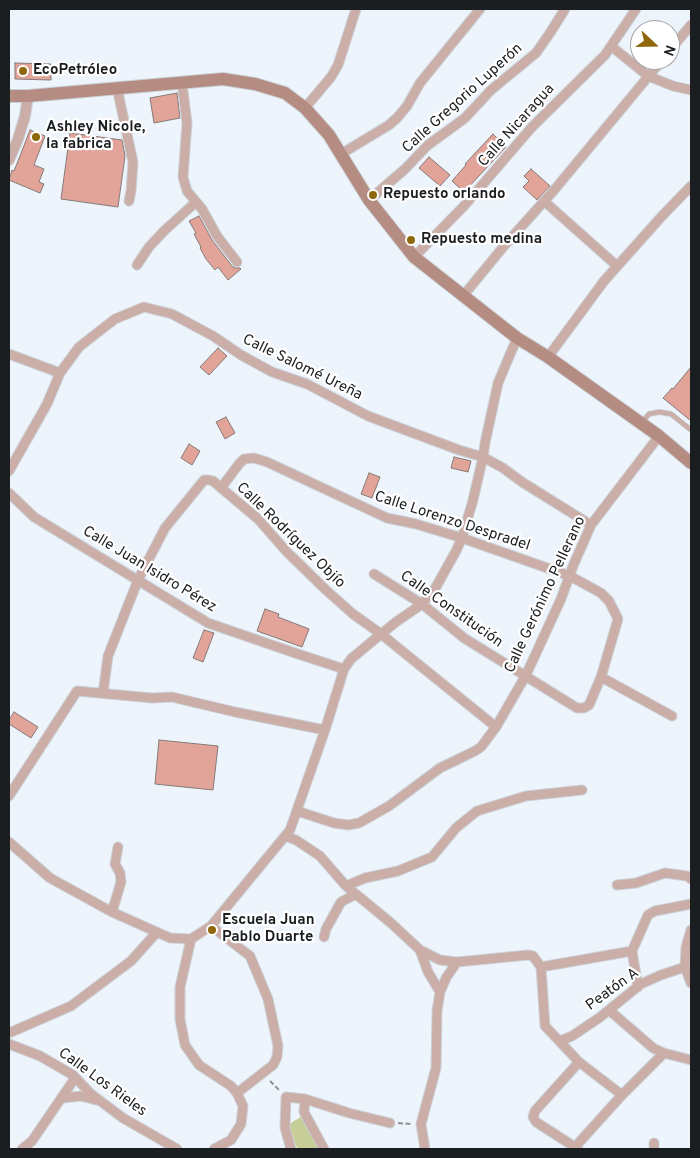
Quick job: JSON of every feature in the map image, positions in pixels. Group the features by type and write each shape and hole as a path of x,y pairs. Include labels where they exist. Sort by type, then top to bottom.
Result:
{"main road":[{"path":"9,96 28,96 223,79 255,84 285,93 305,108 329,135 369,200 414,257 517,338 548,357 642,423 691,463"}],"street":[{"path":"305,108 331,77 338,65 356,9"},
{"path":"341,154 389,125 397,118 426,76 480,9"},
{"name":"Calle Gregorio Luperón","path":"369,200 405,169 428,145 465,118 491,90 536,53 565,9"},
{"name":"Calle Nicaragua","path":"414,257 464,206 532,127 605,55 636,9"},
{"path":"680,38 691,25"},
{"path":"611,46 648,76 673,86 691,90"},
{"path":"463,296 653,70"},
{"path":"182,83 188,123 183,177 187,191 202,209 217,236 237,262"},
{"path":"117,88 133,162 129,201"},
{"path":"9,160 25,116 28,96"},
{"path":"548,357 604,281 691,186"},
{"path":"544,201 617,266"},
{"path":"137,265 149,247 196,202"},
{"name":"Calle Salomé Ureña","path":"9,471 47,404 60,373 80,347 115,319 144,307 172,314 213,336 272,372 307,384 368,416 483,457 591,525"},
{"path":"9,842 50,878 112,912 170,938 191,939 211,926 290,830 344,669 351,659 396,622 422,604 436,588 462,538 483,457 498,383 517,338"},
{"path":"9,354 60,373"},
{"name":"Calle Gerónimo Pellerano","path":"297,811 334,823 348,825 359,823 389,806 440,768 481,747 496,726 526,675 561,599 591,525 659,436"},
{"name":"Calle Lorenzo Despradel","path":"221,488 244,459 254,458 267,462 386,518 416,524 462,538 570,576 601,593 609,601 618,620 601,677"},
{"name":"Calle Rodríguez Objío","path":"103,693 108,656 138,580 165,528 204,480 209,480 213,481 258,519 286,551 353,614 381,634 496,726"},
{"name":"Calle Juan Isidro Pérez","path":"9,494 34,517 208,623 344,669"},
{"name":"Calle Constitución","path":"374,574 422,604 464,638 577,708 584,708 589,705 601,677"},
{"path":"601,677 672,716"},
{"path":"9,796 75,692 79,691 152,698 172,697 325,730"},
{"path":"346,886 365,878 398,871 432,857 456,828 477,811 526,796 582,790"},
{"path":"285,836 296,840 320,856 346,886 420,950 440,960 457,962 528,954 533,956 541,967 545,1026 579,1062 622,1096"},
{"path":"112,912 121,882 120,873 115,864 118,847"},
{"path":"617,885 636,883 665,873 687,876 691,879"},
{"path":"324,937 326,929 340,902 356,894"},
{"path":"638,987 632,951 648,915 655,911 691,904"},
{"path":"211,926 250,956 268,999 278,1046 277,1057 273,1065 237,1093"},
{"path":"691,930 686,947 685,967 691,983"},
{"path":"9,1033 71,1006 131,961 157,932"},
{"path":"191,939 180,987 180,1018 184,1045 199,1065 231,1086 237,1093 243,1106 241,1124 231,1140 214,1149"},
{"path":"420,950 428,972 440,992"},
{"path":"541,967 632,951"},
{"path":"425,1149 421,1124 436,1068 437,1011 440,992 446,978 457,962"},
{"name":"Peatón A","path":"560,1041 572,1036 638,987 661,975 685,967"},
{"path":"609,1010 653,1048 691,1060"},
{"name":"Calle Los Rieles","path":"9,1044 40,1056 75,1078 91,1094 123,1118 177,1149"},
{"path":"579,1062 535,1112 533,1117 536,1122 577,1148 622,1096 664,1053"},
{"path":"22,1149 32,1141 75,1078"},
{"path":"63,1098 80,1096 99,1100"},
{"path":"291,1149 285,1128 286,1097 305,1099 349,1114 390,1123"},
{"path":"305,1099 304,1112 324,1149"}],"lane":[{"path":"642,423 649,414 659,412 671,414 691,430"}],"path":[{"path":"263,1074 286,1097"},
{"path":"390,1123 421,1124"}],"green space":[{"path":"302,1116 322,1149 298,1149 285,1127"}],"building":[{"path":"15,63 51,64 51,80 15,79"},
{"path":"177,93 180,118 154,123 150,98"},
{"path":"30,130 45,136 34,165 44,169 39,182 44,184 40,193 9,180"},
{"path":"70,133 122,140 125,156 118,207 61,199"},
{"path":"493,134 506,147 464,192 452,181"},
{"path":"429,157 450,175 440,186 419,168"},
{"path":"531,169 550,186 537,200 523,187 529,181 524,176"},
{"path":"199,216 212,240 232,266 241,269 228,280 218,267 215,270 200,248 194,234 196,233 189,221"},
{"path":"218,348 227,356 209,375 200,367"},
{"path":"691,367 691,421 663,398"},
{"path":"226,417 235,433 225,439 216,422"},
{"path":"189,444 200,451 192,465 181,458"},
{"path":"454,457 471,461 468,472 451,468"},
{"path":"369,473 380,477 372,498 361,494"},
{"path":"265,609 279,614 278,617 309,629 302,647 257,631"},
{"path":"204,630 214,633 203,662 193,658"},
{"path":"14,712 38,727 31,738 9,724 9,720"},
{"path":"159,740 218,746 213,790 155,784"}],"place":[{"name":"EcoPetróleo","path":"23,71"},
{"name":"Ashley Nicole, la fabrica","path":"36,137"},
{"name":"Repuesto orlando","path":"373,195"},
{"name":"Repuesto medina","path":"411,240"},
{"name":"Escuela Juan Pablo Duarte","path":"212,930"}]}
